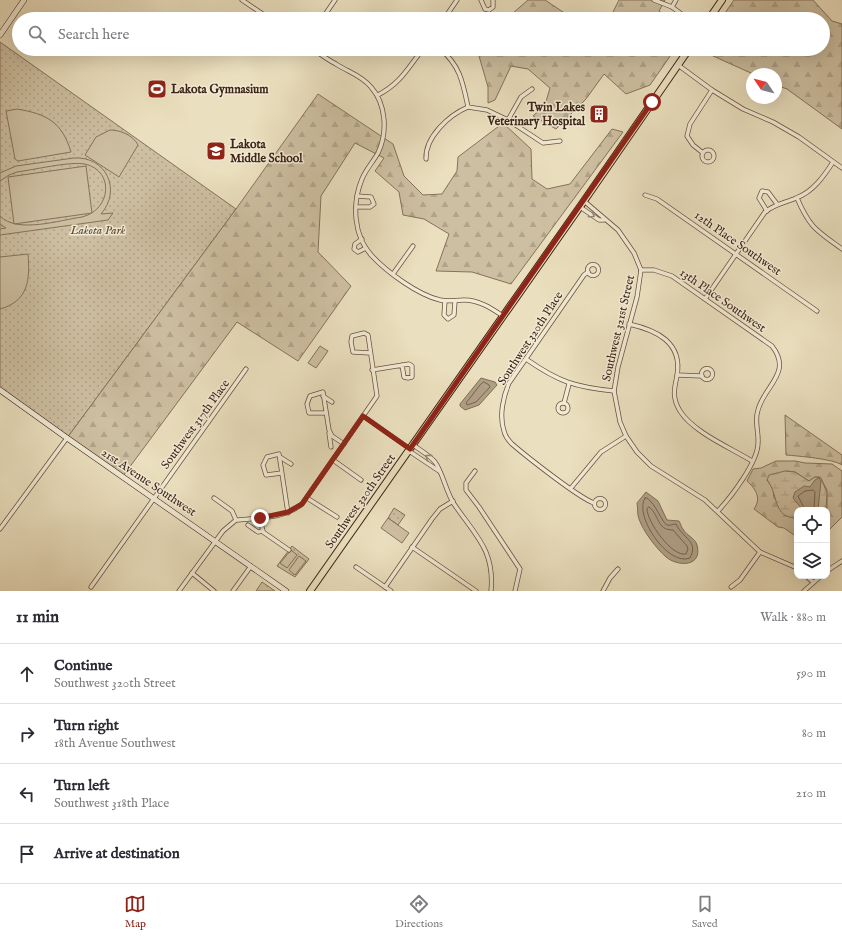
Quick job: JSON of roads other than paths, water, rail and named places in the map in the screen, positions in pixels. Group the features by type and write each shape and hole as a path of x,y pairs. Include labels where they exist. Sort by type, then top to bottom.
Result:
{"main road":[{"path":"16,12 24,0"},
{"path":"714,12 722,0"},
{"path":"0,35 12,18"},
{"name":"Southwest 320th Street","path":"310,591 684,56"},
{"name":"21st Avenue Southwest","path":"0,390 66,438 286,591"}],"street":[{"path":"242,0 260,12"},
{"path":"327,12 335,0"},
{"path":"449,12 457,0"},
{"path":"481,0 485,9 489,10 493,7 493,0"},
{"path":"654,0 672,7 679,12"},
{"path":"672,7 676,0"},
{"path":"323,56 335,64 357,75 378,95 384,122 382,141 379,151 363,177 356,207 356,222 366,248 379,263 422,293 445,301 469,300 482,304 503,316"},
{"path":"378,95 395,86 418,56"},
{"path":"449,56 458,69 468,107"},
{"path":"678,65 712,90 743,109 772,122 799,137 842,168"},
{"path":"508,120 521,96 527,90 532,89"},
{"path":"703,153 693,145 687,136 690,124 712,90"},
{"path":"426,159 429,144 445,121 454,114 468,107 487,110 508,120 543,142 560,141"},
{"path":"705,299 767,211 776,204 797,198 819,182 833,162"},
{"path":"767,211 759,198 762,191 768,192 776,204"},
{"name":"12th Place Southwest","path":"645,195 657,199 817,311"},
{"path":"356,207 370,207 374,204 371,198 358,196"},
{"path":"797,198 808,222 842,249"},
{"path":"584,201 602,215 604,220 618,230 634,253 642,270"},
{"path":"580,207 599,220 604,220"},
{"path":"362,239 354,244 354,249 358,252 366,248"},
{"path":"393,274 413,246"},
{"name":"13th Place Southwest","path":"642,270 654,270 668,274 772,346 776,352 779,366 778,376 758,408 756,424 758,444 757,452 752,461"},
{"name":"Southwest 321st Street","path":"642,270 618,367 614,391 620,422 626,436 637,452 651,466 705,500 760,552 794,567"},
{"name":"Southwest 320th Place","path":"571,488 511,443 504,432 503,403 509,383 584,275 588,272"},
{"path":"445,301 444,316 448,319 454,315 455,301"},
{"path":"629,324 648,328 665,339 673,348 677,361 677,374 673,389 674,398 684,417 700,430 752,461 733,494 718,511"},
{"path":"179,591 227,526 236,520 260,518 297,509 306,498 377,396 372,370 368,334 352,336 351,342 353,352 370,353"},
{"path":"526,359 556,378 569,384 614,391"},
{"path":"372,370 402,365"},
{"name":"Southwest 317th Place","path":"91,587 246,369"},
{"path":"677,374 702,376"},
{"path":"564,403 569,384"},
{"path":"326,413 310,414 307,404 312,395 323,392 331,447"},
{"path":"323,396 332,402"},
{"path":"363,416 411,448 433,460 453,501 469,522 490,561 493,575 491,591"},
{"path":"328,430 332,436 344,444"},
{"path":"594,502 587,500 571,488 598,456 626,436"},
{"path":"0,529 66,438"},
{"path":"411,448 440,472"},
{"path":"282,473 266,475 264,465 268,456 279,454 280,457 291,464"},
{"path":"280,457 288,512"},
{"path":"333,460 362,480"},
{"path":"475,471 466,483 466,490 520,569 515,591"},
{"path":"214,498 232,512 236,520"},
{"path":"306,498 337,517"},
{"path":"385,587 440,509 453,501"},
{"path":"260,518 263,531 289,550"},
{"path":"248,525 258,532 263,531"},
{"path":"412,547 476,591"},
{"path":"731,587 740,580 760,552"},
{"path":"830,570 842,561"},
{"path":"233,591 251,566"},
{"path":"356,567 391,591"},
{"path":"603,591 610,578 618,569"},
{"path":"192,573 214,591"},
{"path":"810,579 813,582"},
{"path":"804,591 817,579"}],"water":[{"path":"481,378 495,382 497,385 479,405 465,410 460,406 460,404"},
{"path":"819,478 821,481 818,507 800,507 793,498 795,492 804,486 810,487 815,480"},
{"path":"646,492 658,501 667,520 679,521 685,531 696,543 698,552 693,561 683,563 671,560 658,549 650,539 638,517 637,503"}],"place":[{"name":"Lakota Gymnasium","path":"157,89"},
{"name":"Twin Lakes Veterinary Hospital","path":"599,114"},
{"name":"Lakota Middle School","path":"216,151"}],"park label":[{"name":"Lakota Park","path":"98,230"}]}
